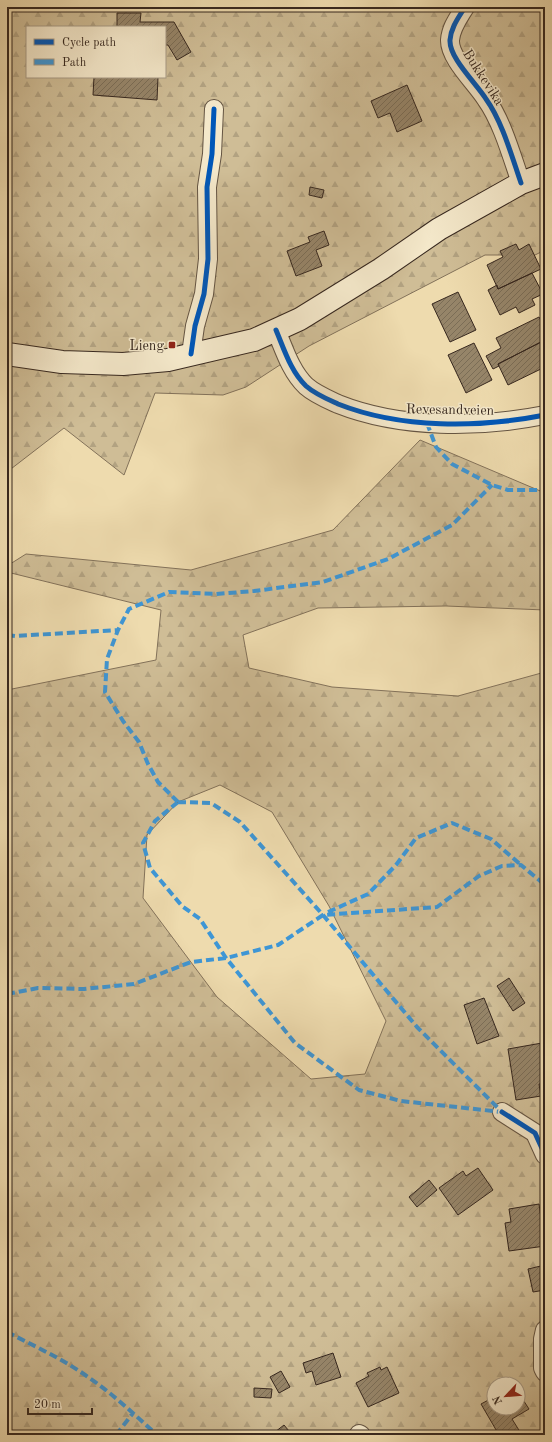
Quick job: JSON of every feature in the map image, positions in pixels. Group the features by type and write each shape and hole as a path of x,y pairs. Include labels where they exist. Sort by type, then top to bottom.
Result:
{"main road":[{"path":"7,354 62,362 123,364 168,360 254,340 300,319 381,269 439,229 521,183 545,174"}],"street":[{"name":"Bukkevika","path":"465,7 453,26 450,40 453,55 487,100 503,133 521,183"},
{"path":"191,354 195,326 204,294 208,259 207,187 212,154 214,109"},
{"name":"Revesandveien","path":"276,330 294,370 306,386 324,398 356,411 401,421 440,424 486,423 545,415"},
{"path":"502,1112 535,1133 545,1155"},
{"path":"545,1330 542,1339 543,1368 545,1372"}],"green space":[{"path":"7,7 545,7 545,250 535,255 485,255 309,346 246,387 223,395 155,393 124,475 64,428 7,472"},
{"path":"420,440 545,493 545,610 446,606 318,608 243,635 249,668 332,687 458,696 545,672 545,1435 7,1435 7,690 156,660 161,610 7,572 7,566 26,554 191,570 333,530","holes":["220,785 272,812 329,906 386,1021 365,1074 311,1079 217,997 143,898 147,835 178,802"]}],"building":[{"path":"117,13 141,13 140,22 174,22 191,52 177,60 168,45 166,45 166,26 117,26"},
{"path":"94,78 158,78 157,100 93,95"},
{"path":"407,85 422,121 397,132 390,113 378,118 371,101"},
{"path":"310,187 324,190 322,198 309,195"},
{"path":"324,231 329,245 316,250 322,266 296,276 287,251 310,242 308,237"},
{"path":"516,244 519,250 529,244 541,269 498,289 487,265 503,257 500,251"},
{"path":"532,273 543,294 532,299 535,305 519,313 516,307 500,315 488,290 497,285 498,289"},
{"path":"458,292 476,330 450,342 432,304"},
{"path":"539,317 545,328 545,343 543,345 541,342 498,364 499,366 493,369 486,356 501,348 496,338"},
{"path":"541,342 545,350 545,367 508,385 498,364"},
{"path":"474,343 492,380 466,393 448,355"},
{"path":"509,978 525,1003 513,1011 497,986"},
{"path":"484,998 499,1036 477,1044 464,1005"},
{"path":"542,1043 545,1063 545,1084 539,1084 541,1096 516,1100 508,1049"},
{"path":"478,1168 493,1190 458,1215 439,1188 463,1171 466,1176"},
{"path":"429,1180 437,1190 417,1207 409,1197"},
{"path":"539,1204 545,1246 509,1251 505,1223 511,1222 509,1209"},
{"path":"545,1265 545,1290 533,1292 528,1269"},
{"path":"333,1353 341,1377 316,1385 312,1371 306,1373 303,1363"},
{"path":"380,1367 381,1370 387,1367 399,1393 368,1407 356,1383 369,1376 367,1373"},
{"path":"281,1371 290,1387 279,1393 270,1377"},
{"path":"254,1388 272,1389 271,1398 254,1397"},
{"path":"486,1401 486,1413 481,1404"},
{"path":"488,1416 517,1416 512,1419 522,1435 499,1435"},
{"path":"284,1425 289,1431 283,1435 278,1435 275,1432"}],"marked path":[{"path":"427,423 436,447 452,464 492,485 508,490 545,490"},
{"path":"178,802 158,782 148,764 139,742 123,721 105,692 107,659 118,630 129,609 169,592 216,594 254,591 323,582 388,559 452,525 492,485"},
{"path":"7,635 15,636 118,630"},
{"path":"178,802 211,803 240,822 323,915 417,1027 502,1112 401,1101 359,1090 295,1043 226,958 200,919 182,906 150,868 143,843 155,821 178,802"},
{"path":"328,912 368,894 396,865 416,838 452,823 491,839 521,865"},
{"path":"7,994 38,988 84,989 134,984 191,962 226,958 278,945 323,915 437,907 479,876 502,866 521,865 545,885"},
{"path":"7,1332 78,1370 115,1398 157,1435"},
{"path":"116,1435 133,1413"},
{"path":"30,1435 41,1433 45,1435"}],"cycle path":[{"path":"465,7 452,31 450,40 451,47 458,62 492,108 506,140 521,183"},
{"path":"191,354 195,326 204,294 208,259 207,187 212,154 214,109"},
{"path":"276,330 292,367 306,386 317,394 338,404 362,412 388,418 440,424 494,422 545,415"},
{"path":"502,1112 535,1133 545,1155"}],"place":[{"name":"Lieng","path":"172,345"}]}
